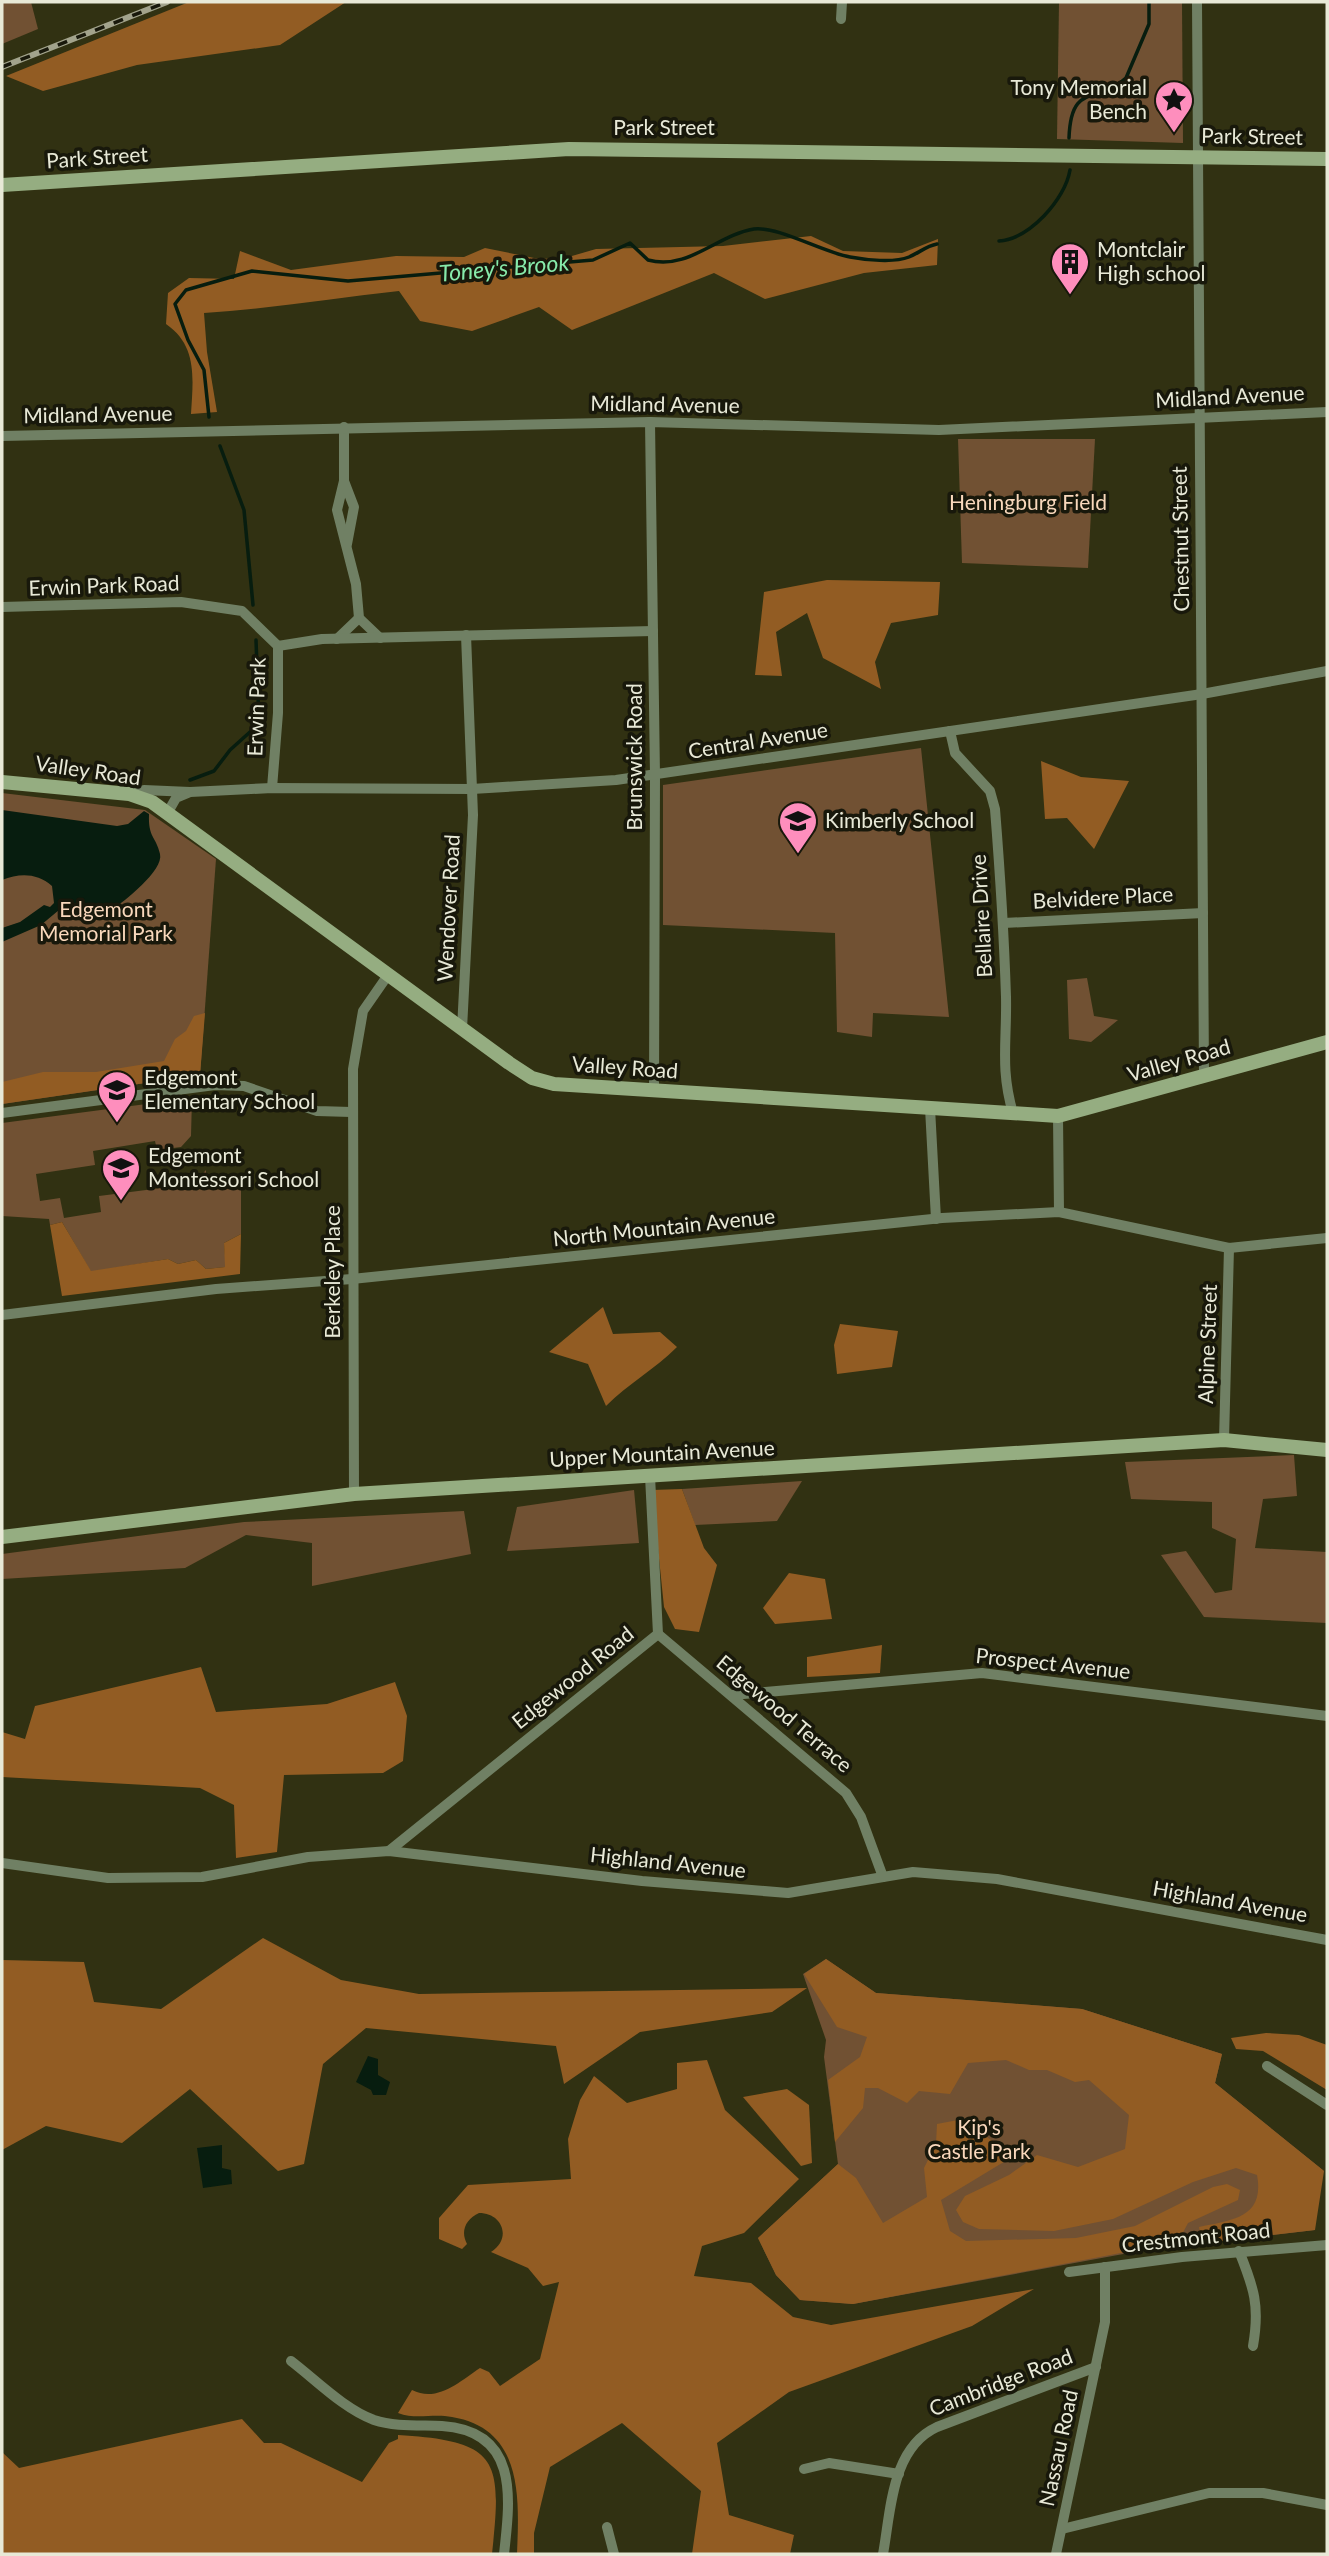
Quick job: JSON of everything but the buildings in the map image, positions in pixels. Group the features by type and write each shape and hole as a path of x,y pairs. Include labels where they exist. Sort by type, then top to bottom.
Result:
{"street":[{"path":"841,19 842,2"},
{"name":"Chestnut Street","path":"1198,2 1204,1076"},
{"name":"Park Street","path":"2,186 569,149 1327,159"},
{"name":"Midland Avenue","path":"2,436 650,422 939,430 1327,412"},
{"name":"Brunswick Road","path":"650,422 655,776 654,1091"},
{"path":"337,639 359,618 359,596 337,510 344,481 344,427"},
{"path":"344,481 354,507 347,544"},
{"name":"Erwin Park Road","path":"2,607 181,602 242,611 278,646"},
{"path":"359,618 380,638"},
{"name":"Erwin Park","path":"272,788 278,713 278,646 337,639 653,631"},
{"path":"466,635 472,789"},
{"name":"Central Avenue","path":"129,794 144,790 190,792 272,788 472,789 655,776 1202,694 1327,671"},
{"name":"Bellaire Drive","path":"950,731 955,753 990,791 995,809 1004,923 1007,1028 1003,1066 1013,1113"},
{"name":"Valley Road","path":"2,782 129,794 168,812 532,1078 582,1087 1058,1116 1327,1042"},
{"name":"Wendover Road","path":"462,1029 472,789"},
{"path":"168,812 176,798 190,792"},
{"name":"Belvidere Place","path":"1004,923 1203,913"},
{"name":"Berkeley Place","path":"354,1494 351,1112 353,1069 360,1021 367,1003 388,975"},
{"path":"2,1113 228,1085 259,1090 317,1111 351,1112"},
{"path":"930,1108 936,1219"},
{"path":"1058,1116 1059,1212"},
{"name":"North Mountain Avenue","path":"2,1315 216,1289 352,1279 936,1219 1059,1212 1229,1248 1327,1238"},
{"name":"Alpine Street","path":"1224,1440 1229,1248"},
{"name":"Upper Mountain Avenue","path":"2,1537 354,1494 1224,1440 1327,1450"},
{"name":"Edgewood Road","path":"389,1851 658,1634 650,1476"},
{"name":"Edgewood Terrace","path":"658,1634 846,1793 861,1817 883,1877"},
{"name":"Prospect Avenue","path":"732,1695 982,1673 1327,1716"},
{"name":"Highland Avenue","path":"2,1863 108,1878 202,1877 308,1857 389,1851 642,1881 788,1893 913,1872 997,1879 1327,1940"},
{"path":"1267,2066 1327,2105"},
{"name":"Crestmont Road","path":"1069,2272 1240,2251 1327,2245"},
{"path":"1240,2251 1255,2290 1258,2318 1253,2346"},
{"name":"Nassau Road","path":"1056,2554 1105,2322 1105,2267"},
{"path":"291,2361 367,2417 394,2424 454,2428 486,2444 503,2465 509,2483 504,2554"},
{"name":"Cambridge Road","path":"883,2554 899,2474 907,2452 930,2431 1096,2367"},
{"path":"803,2469 829,2463 899,2474"},
{"path":"1062,2529 1180,2498 1216,2493 1263,2493 1327,2505"},
{"path":"607,2527 614,2554"}],"green space":[{"path":"2,2 31,2 38,29 2,44"},
{"path":"189,2 346,2 280,45 137,65 43,91 6,76"},
{"path":"1059,2 1182,2 1183,143 1057,139"},
{"path":"811,236 843,251 902,253 938,239 937,265 864,273 765,299 714,273 572,330 539,307 472,331 420,321 399,291 204,313 207,352 217,412 191,414 192,376 188,353 184,342 166,324 168,293 189,278 234,279 240,251 291,270 396,256 464,257 485,248 539,259 565,258 596,249 723,246"},
{"name":"Heningburg Field","path":"958,439 1095,439 1088,568 962,563"},
{"path":"827,580 940,582 938,615 891,623 875,662 881,689 823,658 807,613 776,632 782,676 755,675 764,592"},
{"path":"921,748 949,1017 873,1013 872,1037 837,1032 835,933 663,925 663,785"},
{"path":"1041,761 1081,777 1129,781 1094,849 1067,818 1045,819"},
{"name":"Edgemont Memorial Park","path":"2,793 145,810 216,859 200,1075 2,1104"},
{"path":"1087,978 1094,1016 1118,1020 1091,1042 1069,1039 1067,980"},
{"path":"205,1013 200,1075 2,1104 2,1082 43,1072 96,1072 164,1061 175,1039 186,1031 194,1016"},
{"name":"Edgemont Montessori School","path":"192,1098 191,1136 181,1147 157,1150 155,1141 93,1151 95,1165 36,1174 40,1201 60,1198 64,1218 101,1212 99,1196 193,1184 206,1170 206,1188 241,1189 241,1234 224,1243 226,1267 206,1269 196,1260 178,1264 168,1259 91,1272 62,1222 50,1225 49,1219 2,1216 2,1123"},
{"path":"62,1222 91,1271 168,1259 178,1264 196,1260 206,1269 225,1267 224,1243 241,1234 240,1274 62,1296 50,1225"},
{"path":"603,1307 613,1334 660,1332 677,1347 606,1406 588,1364 549,1352"},
{"path":"840,1324 898,1331 892,1367 837,1374 834,1345"},
{"path":"1294,1455 1297,1496 1263,1499 1255,1548 1327,1552 1327,1623 1204,1617 1161,1555 1186,1551 1215,1593 1232,1590 1236,1539 1212,1528 1212,1502 1131,1499 1125,1462"},
{"path":"802,1481 777,1521 695,1525 682,1489"},
{"path":"682,1489 704,1548 717,1565 699,1632 675,1629 664,1607 652,1490"},
{"path":"634,1490 639,1543 507,1551 517,1507"},
{"path":"464,1511 471,1554 312,1586 312,1543 246,1535 185,1568 2,1579 2,1554 244,1522"},
{"path":"789,1573 825,1579 832,1619 775,1624 763,1608"},
{"path":"882,1645 880,1673 807,1677 807,1657"},
{"path":"201,1667 216,1712 327,1704 395,1682 407,1716 403,1761 383,1773 284,1775 277,1852 236,1858 234,1805 200,1788 2,1777 2,1732 25,1739 35,1706"},
{"path":"263,1938 341,1980 419,1994 807,1988 772,2012 640,2032 564,2084 556,2046 366,2028 323,2064 304,2164 278,2171 190,2089 122,2143 46,2126 2,2150 2,1960 84,1962 94,2002 161,2009"},
{"name":"Kip's Castle Park","path":"826,1959 876,1993 1082,2009 1222,2054 1215,2083 1324,2171 1308,2180 1315,2230 1145,2250 853,2304 800,2300 776,2275 758,2238 838,2164 824,2057 826,2040 803,1974"},
{"path":"826,1959 876,1993 1082,2009 1222,2054 1215,2083 1324,2171 1315,2230 1202,2243 1199,2227 1234,2219 1251,2209 1256,2200 1257,2175 1236,2168 1193,2182 1113,2219 1054,2231 979,2229 963,2222 956,2210 965,2196 1009,2175 1037,2155 1078,2167 1125,2149 1129,2115 1089,2080 1075,2082 1047,2070 1029,2070 1006,2060 968,2063 950,2094 919,2091 907,2103 878,2088 865,2088 863,2108 835,2142 828,2080 860,2057 867,2037 837,2027 804,1974"},
{"path":"1266,2033 1299,2035 1327,2045 1327,2090 1263,2051 1236,2049 1231,2038"},
{"path":"707,2060 725,2110 799,2179 744,2233 702,2246 694,2276 751,2283 793,2317 831,2325 1034,2289 972,2326 789,2392 717,2443 729,2515 794,2535 790,2554 692,2554 701,2491 622,2423 550,2467 534,2533 534,2554 517,2554 518,2511 512,2469 505,2451 493,2436 476,2424 452,2417 398,2413 412,2390 430,2394 439,2392 456,2385 480,2368 489,2372 500,2386 540,2359 559,2282 543,2286 528,2268 491,2252 497,2247 503,2234 494,2217 479,2213 471,2219 464,2230 467,2244 462,2249 439,2239 439,2218 468,2185 571,2179 568,2139 580,2100 594,2076 627,2103 677,2089 677,2063"},
{"path":"787,2089 809,2105 812,2163 801,2166 743,2097"},
{"path":"963,2119 1007,2152 1007,2160 941,2200 950,2231 966,2241 1076,2238 1135,2226 1213,2187 1227,2184 1240,2190 1238,2200 1188,2223 1178,2242 853,2304 800,2300 776,2275 758,2238 838,2164 856,2178 883,2223 927,2197 924,2168 936,2144 937,2124"},
{"path":"242,2419 264,2443 281,2443 362,2482 389,2443 398,2439 398,2435 457,2443 475,2451 487,2462 494,2477 496,2497 492,2554 2,2554 2,2452 19,2468"}],"shaded area":[{"path":"2,810 117,826 128,824 144,811 149,814 150,828 160,861 142,885 111,910 84,905 65,912 59,910 41,925 2,942 2,928 20,922 44,905 50,907 54,903 52,886 40,879 22,875 2,880"},
{"path":"368,2056 378,2059 378,2075 390,2082 386,2095 373,2095 371,2090 356,2082"},
{"path":"222,2145 222,2168 231,2170 232,2184 203,2188 197,2148"}],"waterway":[{"name":"Toney's Brook","path":"1069,138 1071,120 1080,101 1105,91 1126,78 1149,24 1149,2"},
{"name":"Toney's Brook","path":"999,241 1022,233 1044,216 1061,193 1070,170"},
{"name":"Toney's Brook","path":"209,417 204,370 188,340 175,304 186,290 252,271 348,281 593,260 630,243 648,260 676,261 754,229 775,231 839,254 872,260 903,259 937,244"},
{"name":"Toney's Brook","path":"220,446 244,510 253,605"},
{"name":"Toney's Brook","path":"190,780 214,771 230,750 259,724 256,640"}],"railway":[{"path":"2,67 167,2"}],"place":[{"name":"Tony Memorial Bench","path":"1174,134"},
{"name":"Montclair High school","path":"1070,296"},
{"name":"Kimberly School","path":"798,855"},
{"name":"Edgemont Elementary School","path":"117,1124"},
{"name":"Edgemont Montessori School","path":"121,1202"}]}
